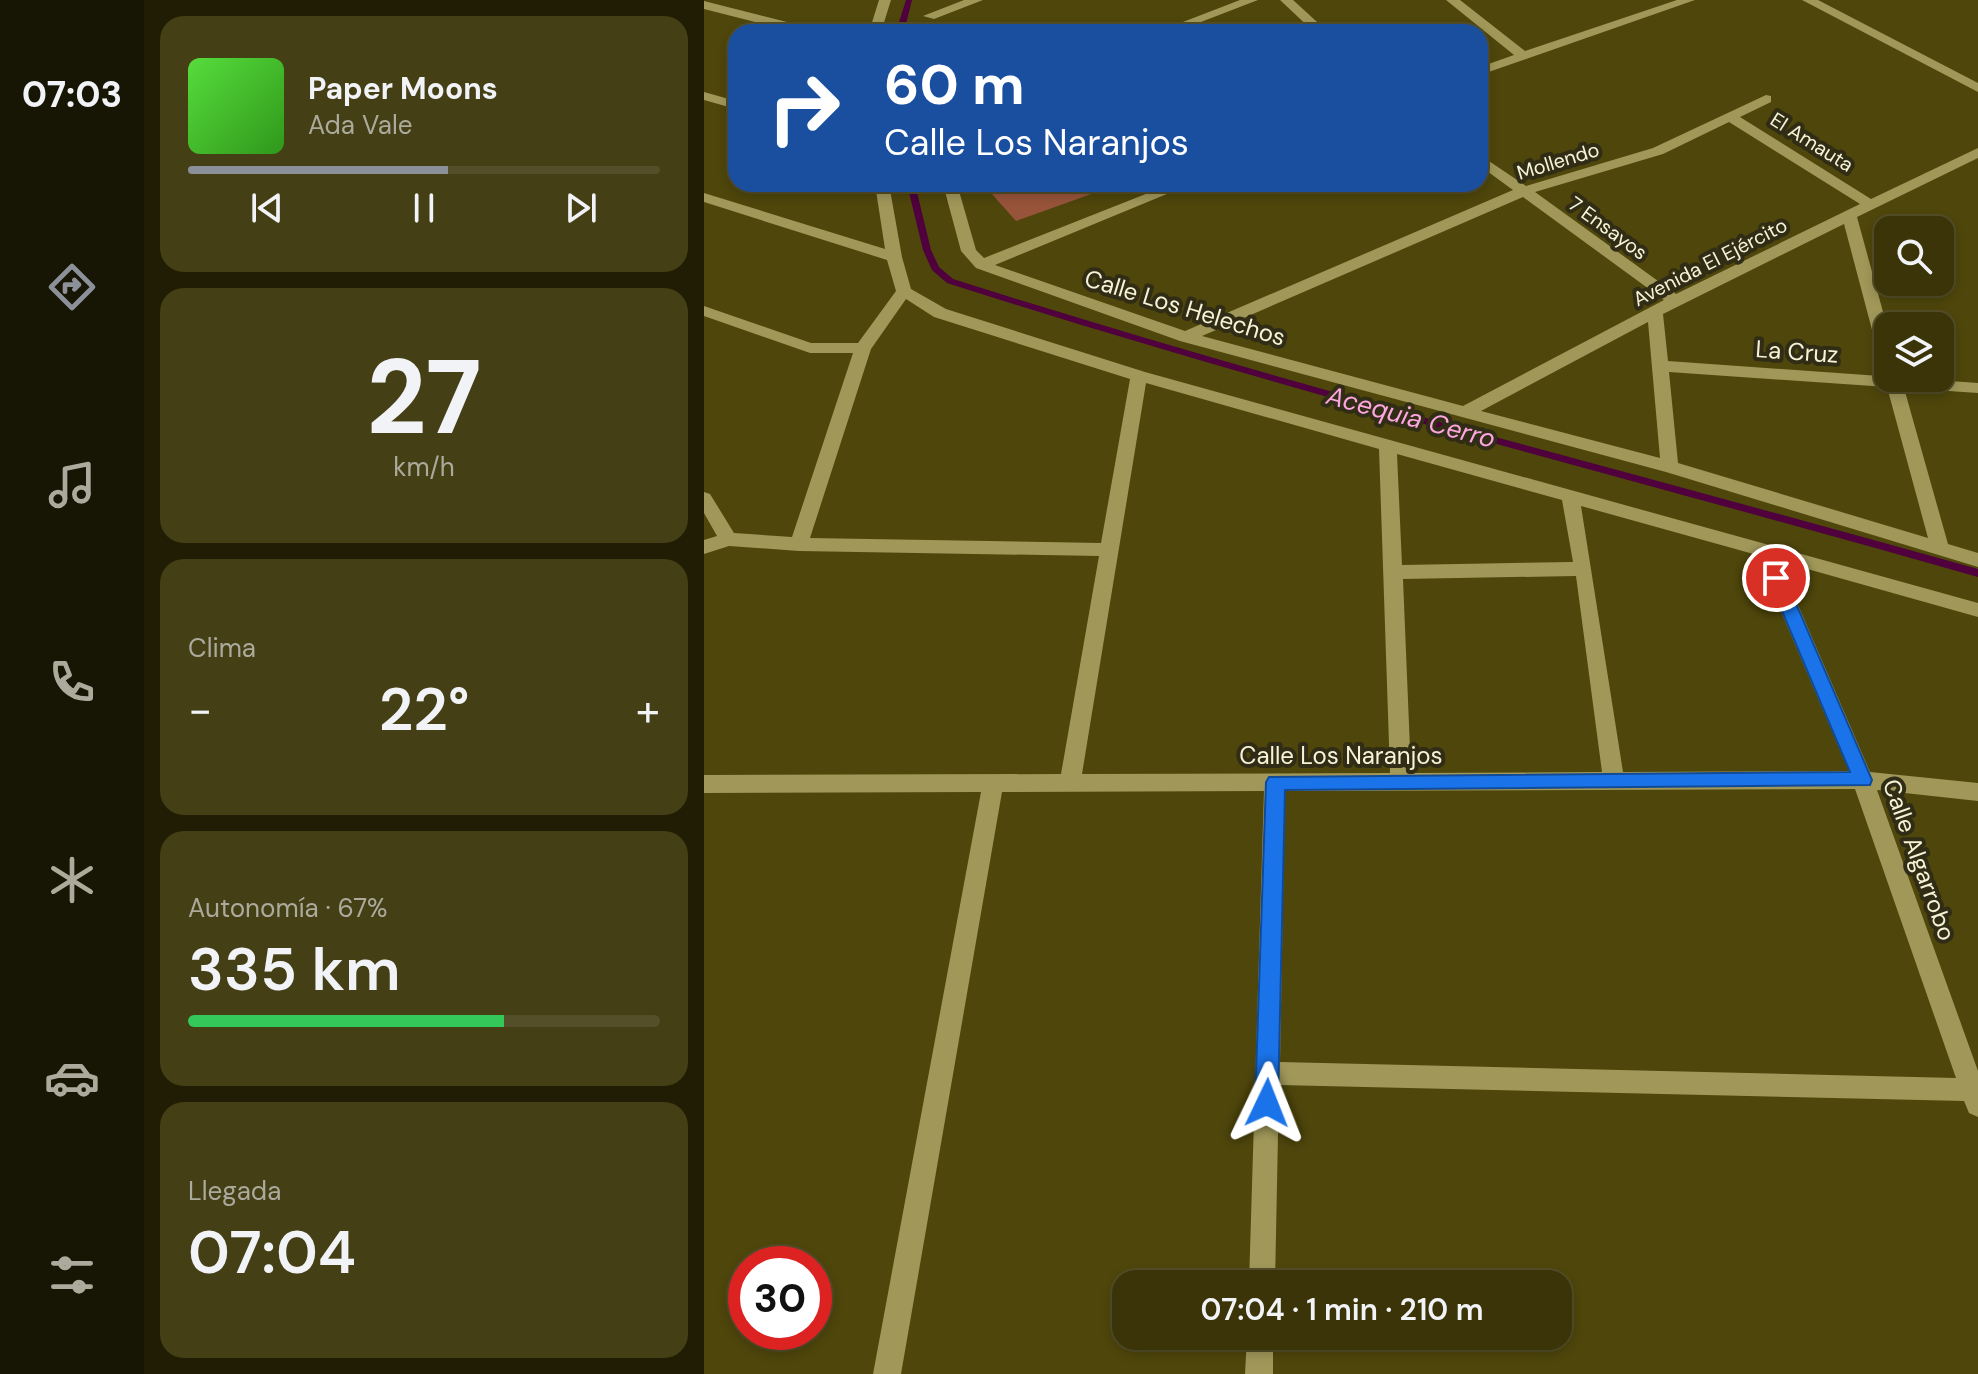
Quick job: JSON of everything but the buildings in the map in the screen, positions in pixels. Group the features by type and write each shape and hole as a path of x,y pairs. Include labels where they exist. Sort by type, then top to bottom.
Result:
{"street":[{"path":"728,11 738,0"},
{"path":"878,24 885,0"},
{"path":"926,24 936,0"},
{"path":"929,16 977,0"},
{"path":"1185,24 1252,0"},
{"path":"1286,0 1313,24"},
{"path":"1452,0 1482,24"},
{"path":"1488,68 1689,0"},
{"path":"1808,0 1978,88"},
{"path":"704,5 779,24"},
{"path":"1488,28 1523,56"},
{"path":"704,96 728,103"},
{"name":"Mollendo","path":"1186,337 1524,191 1658,151 1766,99"},
{"name":"El Amauta","path":"1730,117 1871,205"},
{"name":"Avenida El Ejército","path":"1463,413 1675,301 1978,152"},
{"name":"7 Ensayos","path":"1488,165 1675,301"},
{"path":"883,192 894,257 904,291 940,313 1139,376 1978,610"},
{"path":"952,192 969,251 981,265 1153,192"},
{"path":"704,197 894,257"},
{"path":"1849,215 1875,312"},
{"name":"Calle Los Helechos","path":"981,265 1186,337 1463,413"},
{"path":"799,544 863,348 904,291"},
{"path":"704,311 810,348 863,348"},
{"path":"1655,312 1670,467"},
{"name":"La Cruz","path":"1660,366 1874,380"},
{"path":"1070,783 1139,376"},
{"name":"La Cruz","path":"1954,386 1978,388"},
{"path":"1897,392 1940,549"},
{"path":"1463,413 1670,467 1978,560"},
{"path":"1388,446 1401,782"},
{"path":"1570,496 1584,569 1614,781"},
{"path":"704,498 728,539"},
{"path":"704,547 728,539 799,544 1110,550"},
{"name":"Calle Algarrobo","path":"1764,549 1863,780 1976,1097"},
{"path":"1391,572 1584,569"},
{"name":"Calle Los Naranjos","path":"704,784 1863,780 1978,792"},
{"path":"1262,1270 1275,782"},
{"path":"887,1374 993,783"},
{"path":"1268,1073 1976,1097"},
{"path":"1259,1374 1260,1350"}],"shaded area":[{"path":"990,192 1097,192 1016,221"}],"waterway":[{"name":"Acequia Cerro","path":"902,24 909,0"},
{"name":"Acequia Cerro","path":"913,192 927,250 935,268 950,281 1077,322 1334,397 1978,573"}],"route":[{"path":"1267,1103 1275,782 1863,780 1776,578"}]}
